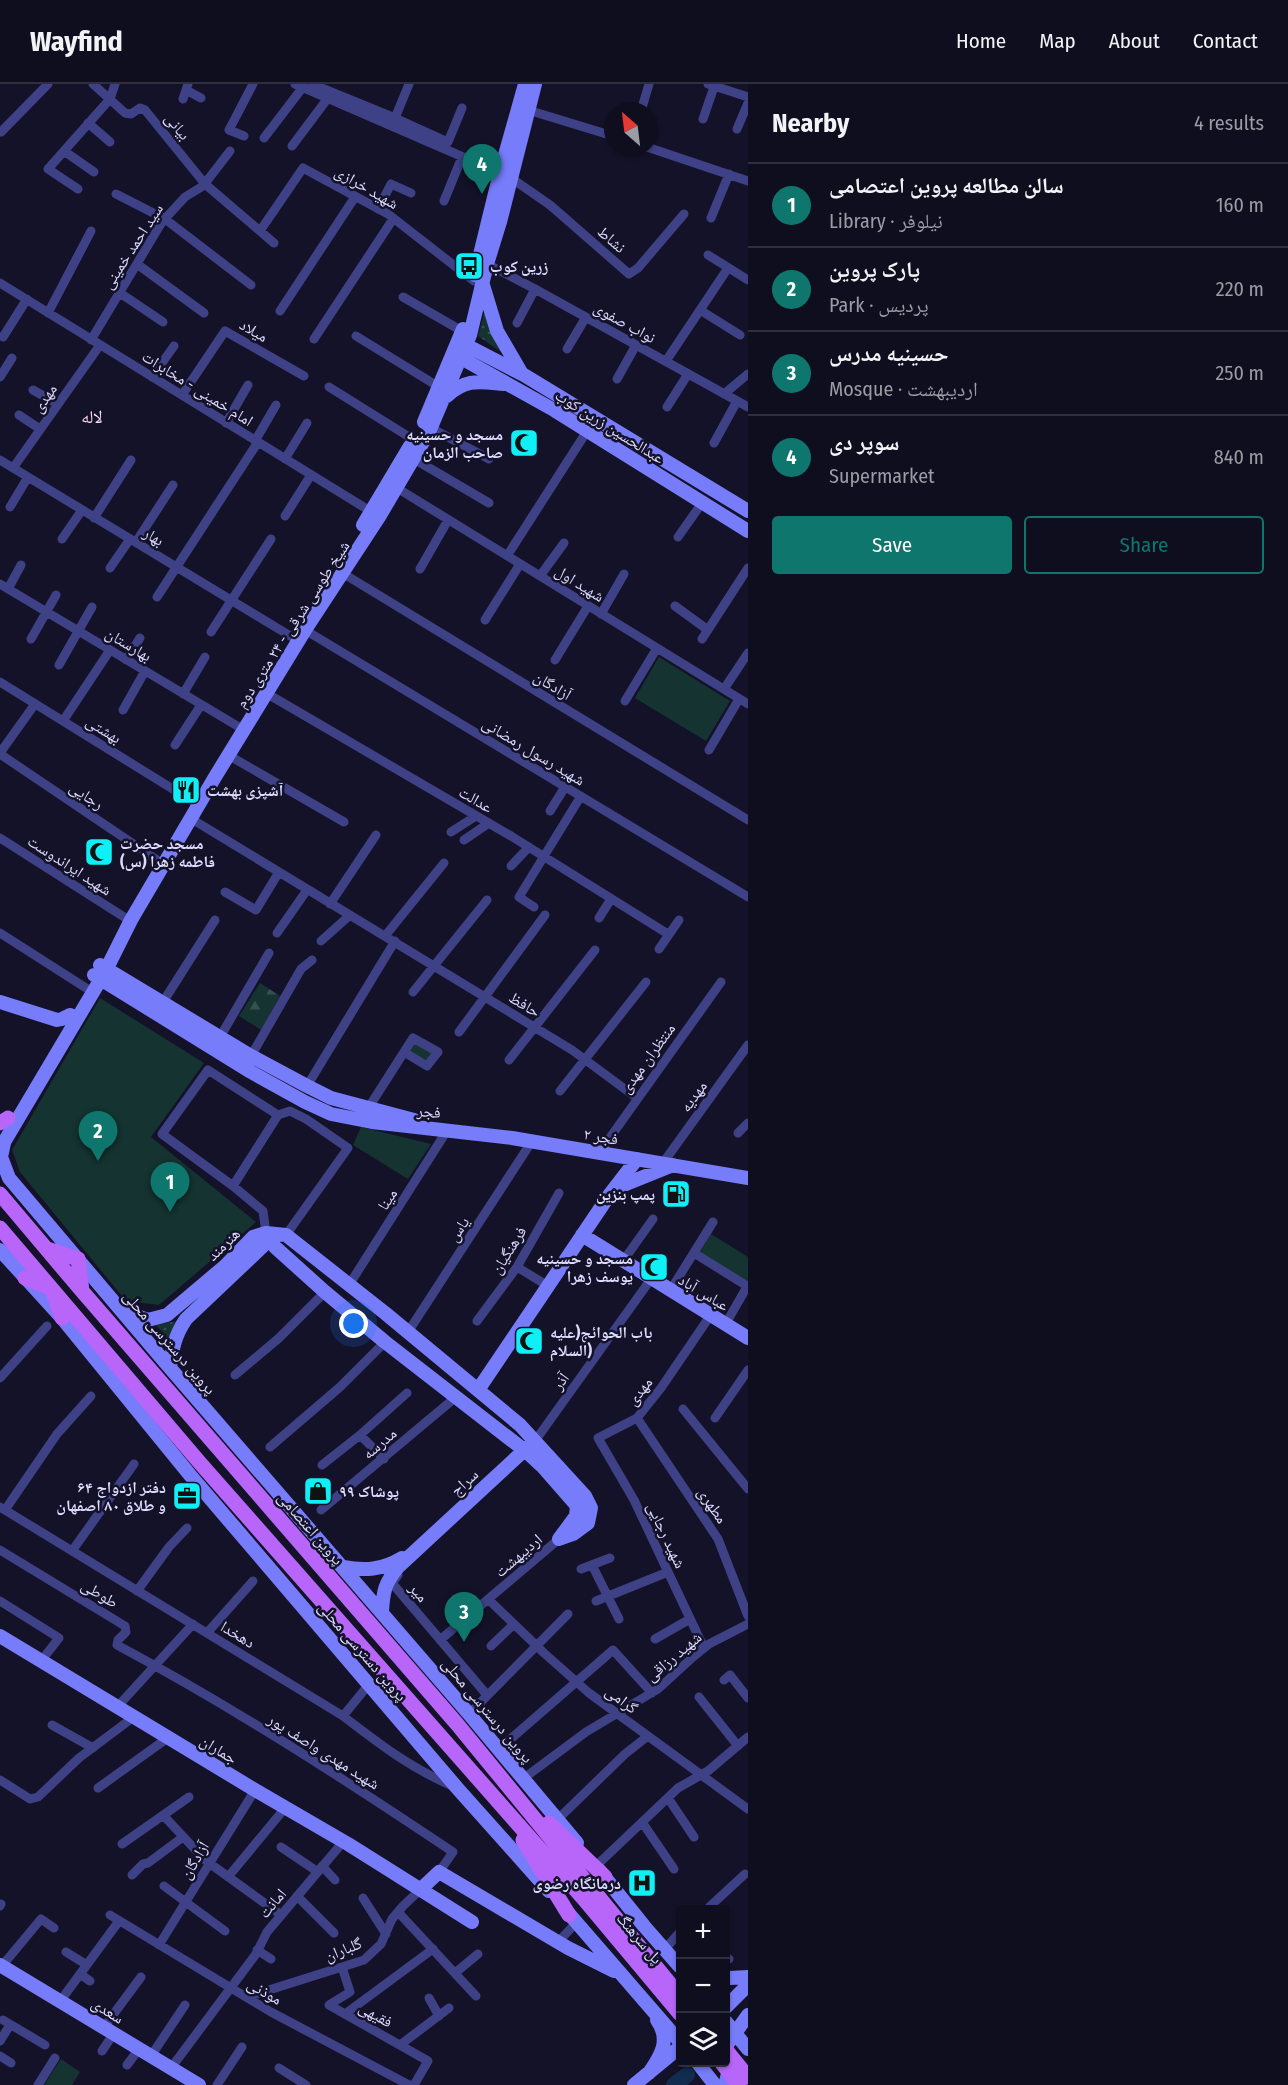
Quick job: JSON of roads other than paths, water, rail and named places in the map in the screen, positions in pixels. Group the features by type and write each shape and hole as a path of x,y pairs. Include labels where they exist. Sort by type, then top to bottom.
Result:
{"main road":[{"name":"شیخ طوسی شرقی - ۲۴ متری دوم","path":"478,282 487,264 525,84"},
{"name":"شیخ طوسی شرقی - ۲۴ متری دوم","path":"100,972 117,950 131,920 228,755 292,637 375,515 397,488 431,428 460,346 505,176 535,84"},
{"path":"478,282 497,331 528,378 524,386 524,393"},
{"name":"عبدالحسین زرین کوب","path":"460,346 528,378 748,511"},
{"name":"عبدالحسین زرین کوب","path":"460,346 509,384 748,531"},
{"path":"442,392 469,382 509,384"},
{"name":"شیخ طوسی شرقی - ۲۴ متری دوم","path":"2,1133 87,995 100,972 124,917 192,801 267,693 305,630 344,574 414,440 442,392"},
{"path":"87,995 123,985 117,967 117,950"},
{"name":"فجر","path":"100,972 123,985 251,1072 322,1110 372,1122 448,1129"},
{"name":"فجر","path":"123,985 163,1002 251,1056 331,1098 448,1129"},
{"name":"شیخ طوسی شرقی - ۲۴ متری دوم","path":"2,1133 64,1017 87,995"},
{"path":"0,1002 64,1017"},
{"name":"فجر ۲","path":"448,1129 748,1178"},
{"name":"پروین درسترسی محلی","path":"2,1133 1,1157 9,1178 524,1778 600,1872 676,1960"},
{"path":"599,1153 617,1169 610,1194"},
{"path":"478,1390 610,1194 637,1159"},
{"path":"610,1194 621,1186 649,1177 668,1164"},
{"name":"پروین اعتصامی","path":"0,1194 494,1769 588,1893"},
{"path":"0,1228 200,1463 501,1804 573,1919"},
{"path":"266,1233 286,1235 408,1332 520,1425 530,1446"},
{"path":"266,1233 275,1247 385,1342 456,1397 530,1446 585,1496 591,1508 588,1523 573,1534 559,1539"},
{"name":"هنرمند","path":"170,1368 172,1348 181,1314 253,1237 266,1233"},
{"name":"عباس آباد","path":"582,1235 651,1280 748,1338"},
{"path":"47,1249 78,1259 82,1291"},
{"name":"پروین دسترسی محلی","path":"0,1251 62,1318 190,1475 370,1683 458,1789 676,2036"},
{"path":"25,1278 53,1289"},
{"path":"53,1289 62,1318"},
{"name":"هنرمند","path":"120,1310 148,1320 181,1314"},
{"name":"سراج","path":"382,1612 383,1592 387,1581 417,1549 530,1446"},
{"name":"سراج","path":"343,1567 360,1570 378,1569 417,1549"},
{"name":"جماران","path":"0,1636 472,1922"},
{"path":"494,1769 600,1872"},
{"name":"پل سرهنگ","path":"501,1804 588,1893 676,1990"},
{"path":"421,1889 440,1872 558,1942 621,1975"},
{"name":"پل سرهنگ","path":"588,1893 680,2013"},
{"name":"سعدی","path":"1,1965 145,2052 176,2076 198,2085"},
{"path":"730,1978 748,1977"},
{"path":"748,1985 730,2002 741,2012 748,2014"},
{"path":"644,2001 660,2016 676,2020"},
{"path":"644,2001 661,2026 665,2044 660,2058 649,2073"},
{"path":"748,2014 730,2027 748,2049"},
{"path":"634,2085 676,2051"},
{"path":"730,2053 748,2077"},
{"path":"726,2085 726,2079 732,2070 742,2065 748,2066"},
{"path":"700,2067 708,2082"},
{"path":"708,2082 714,2067"},
{"path":"725,2067 739,2085"}],"street":[{"path":"1,132 48,84"},
{"name":"بیانی","path":"93,84 125,113 131,114 140,108 146,110 205,184"},
{"path":"78,189 48,169 110,99 115,84"},
{"path":"244,136 229,130 253,84"},
{"path":"395,118 409,84"},
{"path":"644,102 649,84"},
{"path":"264,138 303,85 395,118 448,142 462,108"},
{"path":"703,119 712,85 748,97"},
{"path":"186,91 201,98"},
{"path":"292,146 326,92"},
{"path":"326,92 505,176"},
{"path":"738,129 748,103"},
{"path":"528,110 604,133"},
{"path":"88,123 110,142"},
{"path":"64,151 94,172"},
{"name":"سید احمد خمینی","path":"96,342 120,293 165,219 185,197 205,184 231,151"},
{"path":"658,151 748,181"},
{"path":"444,201 462,157"},
{"name":"شهید خرازی","path":"260,231 303,168 378,209 478,282"},
{"path":"711,218 729,174"},
{"name":"نشاط","path":"505,176 550,205 629,274 638,268 684,214"},
{"path":"205,184 274,243"},
{"path":"378,209 391,184 411,193"},
{"path":"116,194 165,219 251,285"},
{"path":"280,311 355,197"},
{"path":"314,339 393,219"},
{"path":"48,313 91,231"},
{"path":"708,255 748,280"},
{"path":"137,264 204,313"},
{"name":"نواب صفوی","path":"487,264 748,407"},
{"path":"666,362 728,268"},
{"name":"امام خمینی - مخابرات","path":"0,283 375,515"},
{"path":"517,323 535,289"},
{"path":"120,293 163,322"},
{"path":"403,297 460,346"},
{"path":"3,337 27,300"},
{"path":"700,310 740,335"},
{"path":"567,349 586,317"},
{"name":"میلاد","path":"182,395 225,331 304,376"},
{"path":"356,336 442,392"},
{"name":"مهدی","path":"12,468 58,404 96,342"},
{"path":"617,379 636,345"},
{"path":"152,377 174,346"},
{"path":"0,377 12,358"},
{"path":"667,407 688,374"},
{"path":"724,394 748,374"},
{"path":"226,423 248,385"},
{"path":"329,387 414,440"},
{"path":"33,390 58,404"},
{"path":"714,443 737,401"},
{"path":"158,597 257,442 276,405"},
{"path":"19,415 40,429"},
{"path":"285,459 307,423"},
{"path":"431,428 489,459"},
{"path":"507,556 587,431"},
{"path":"414,459 489,503"},
{"name":"بهار","path":"0,460 292,637"},
{"path":"94,518 130,460"},
{"path":"285,516 311,475"},
{"path":"10,507 28,477"},
{"path":"110,568 133,541 173,485"},
{"name":"شهید اول","path":"397,488 748,704"},
{"path":"678,537 702,503"},
{"path":"62,539 82,510"},
{"path":"420,569 448,520"},
{"path":"211,632 271,539"},
{"path":"540,576 564,543"},
{"path":"485,620 520,564"},
{"path":"4,587 21,565"},
{"path":"702,639 748,568"},
{"name":"آزادگان","path":"344,574 748,820"},
{"path":"601,614 624,574"},
{"name":"بهارستان","path":"4,587 241,728"},
{"path":"31,639 56,596"},
{"path":"555,660 588,606"},
{"path":"675,606 708,630"},
{"path":"59,665 92,607"},
{"name":"شهید رسول رمضانی","path":"305,630 748,897"},
{"path":"126,660 140,638"},
{"path":"625,700 657,648"},
{"path":"63,721 110,650"},
{"path":"724,689 748,653"},
{"path":"183,694 205,657"},
{"path":"123,710 145,671"},
{"name":"بهشتی","path":"0,682 192,801"},
{"name":"عدالت","path":"267,693 529,847 668,934"},
{"path":"709,750 739,699"},
{"path":"0,753 36,704"},
{"path":"175,745 201,705"},
{"name":"رجایی","path":"0,753 157,860"},
{"path":"228,755 344,822"},
{"path":"550,811 565,787"},
{"path":"534,907 519,897 581,796"},
{"path":"451,832 476,816"},
{"name":"حافظ","path":"190,818 536,1028 637,1098"},
{"path":"464,840 489,823"},
{"path":"330,904 376,835"},
{"name":"شهید ایراندوست","path":"0,838 124,917"},
{"path":"511,866 529,847"},
{"path":"385,936 444,863"},
{"path":"225,892 256,910 279,872"},
{"path":"277,933 307,890"},
{"path":"599,918 611,899"},
{"path":"412,993 487,900"},
{"path":"459,1032 545,915"},
{"path":"321,941 350,916"},
{"path":"163,1002 215,920"},
{"path":"659,949 679,920"},
{"path":"0,933 87,995"},
{"path":"307,1086 395,941"},
{"path":"509,1060 595,950"},
{"path":"220,1037 269,953"},
{"path":"251,1056 301,969 312,960"},
{"path":"560,1091 646,982"},
{"name":"منتظران مهدی","path":"599,1153 721,982"},
{"name":"مهدیه","path":"668,1164 748,1045"},
{"path":"369,1107 404,1052"},
{"path":"266,1233 263,1211 162,1134 208,1070 278,1115"},
{"path":"232,1186 278,1115 290,1111 306,1119 348,1148 286,1235"},
{"path":"738,1133 748,1123"},
{"name":"مینا","path":"349,1285 448,1129"},
{"name":"یاس","path":"408,1332 532,1141"},
{"name":"فرهنگیان","path":"477,1321 517,1267 559,1194"},
{"path":"623,1261 652,1219"},
{"path":"670,1291 713,1222"},
{"path":"694,1253 748,1286 725,1325"},
{"path":"517,1267 548,1286"},
{"name":"آذر","path":"530,1446 651,1280"},
{"path":"236,1375 279,1338 325,1292"},
{"name":"مهدی","path":"598,1438 637,1418 661,1388 710,1316"},
{"path":"2,1372 47,1326"},
{"path":"270,1447 340,1387 385,1342"},
{"path":"716,1418 748,1370"},
{"path":"322,1465 360,1435 406,1393"},
{"path":"2,1509 57,1434 92,1396"},
{"name":"مدرسه","path":"321,1510 456,1397"},
{"path":"683,1409 748,1489"},
{"name":"مطهری","path":"637,1418 718,1539 748,1616"},
{"path":"360,1435 384,1459"},
{"name":"شهید رجایی","path":"598,1438 634,1500 704,1648"},
{"path":"72,1551 134,1464"},
{"name":"دهخدا","path":"2,1509 343,1716 404,1761 458,1789"},
{"path":"137,1590 169,1547 187,1528"},
{"name":"اردیبهشت","path":"440,1640 559,1539"},
{"name":"طوطی","path":"0,1550 125,1626 126,1632 118,1640 117,1645 156,1666"},
{"path":"581,1569 610,1558"},
{"name":"میر","path":"405,1561 392,1583 487,1695"},
{"path":"592,1565 619,1619"},
{"path":"596,1601 668,1572"},
{"path":"207,1633 253,1581"},
{"name":"گرامی","path":"489,1600 577,1682 617,1714 748,1809"},
{"path":"0,1601 59,1638 41,1661"},
{"path":"469,1714 568,1614"},
{"path":"655,1639 690,1619"},
{"path":"118,1706 193,1624"},
{"path":"491,1646 514,1624"},
{"name":"شهید رزاقی","path":"524,1778 586,1732 652,1693 704,1648 748,1624"},
{"path":"499,1749 613,1650 652,1693"},
{"name":"شهید مهدی واصف پور","path":"156,1666 298,1752 453,1852 440,1872"},
{"path":"724,1680 730,1675 748,1698"},
{"path":"343,1716 370,1683"},
{"path":"699,1697 738,1746"},
{"path":"0,1780 30,1799 38,1797 79,1758 135,1716"},
{"path":"52,1725 93,1748"},
{"path":"558,1819 625,1754 648,1736"},
{"path":"98,1788 169,1737"},
{"path":"600,1872 642,1822 668,1797 678,1788 708,1771 748,1737"},
{"path":"404,1761 418,1762 429,1754"},
{"name":"آزادگان","path":"159,1945 255,1790"},
{"path":"739,1803 748,1796"},
{"path":"122,1844 189,1797"},
{"path":"668,1797 694,1837"},
{"path":"228,1877 285,1808"},
{"path":"163,1815 209,1863 281,1915"},
{"path":"642,1822 675,1869"},
{"path":"132,1875 143,1864 148,1863 183,1837"},
{"name":"امانت","path":"231,1989 267,1932 343,1842"},
{"path":"281,1847 335,1880"},
{"path":"711,1905 745,1874"},
{"path":"164,1886 225,1930"},
{"name":"گلباران","path":"247,1997 364,1960 373,1953 386,1934 392,1919 421,1889"},
{"path":"297,1896 334,1933"},
{"path":"363,1898 386,1934"},
{"path":"398,1912 476,1996"},
{"name":"موذنی","path":"87,1965 114,1918 231,1989 409,2085"},
{"path":"1,1965 41,1919 54,1928"},
{"path":"558,1942 573,1919"},
{"path":"345,2014 433,1949"},
{"path":"257,1950 272,1959"},
{"path":"61,2000 87,1965 66,1952"},
{"path":"455,1973 478,1954"},
{"name":"فقیهی","path":"342,1967 350,1992 330,2006 428,2061 414,2085"},
{"path":"80,1974 90,1981"},
{"path":"102,2051 109,2030 141,1977"},
{"path":"176,2076 231,1989"},
{"path":"429,1998 439,2016"},
{"path":"127,2065 145,2052 185,2004"},
{"path":"400,2045 449,2008"},
{"path":"0,2041 6,2022 45,2045"},
{"path":"217,2085 242,2047"},
{"path":"0,2056 11,2063"},
{"path":"38,2085 55,2058"},
{"path":"279,2068 306,2085"}],"waterway":[{"path":"674,2085 687,2075"}],"place":[{"name":"سوپر دی","path":"482,194"},
{"name":"زرین کوب","path":"469,266"},
{"name":"مسجد و حسینیه صاحب الزمان","path":"524,443"},
{"name":"آشپزی بهشت","path":"186,790"},
{"name":"مسجد حضرت فاطمه زهرا (س)","path":"99,852"},
{"name":"پارک پروین","path":"98,1161"},
{"name":"پمپ بنزین","path":"676,1194"},
{"name":"سالن مطالعه پروین اعتصامی","path":"170,1212"},
{"name":"مسجد و حسینیه یوسف زهرا","path":"654,1267"},
{"name":"باب الحوائج(علیه السلام)","path":"529,1341"},
{"name":"پوشاک ۹۹","path":"318,1491"},
{"name":"دفتر ازدواج ۶۴ و طلاق ۸۰ اصفهان","path":"187,1496"},
{"name":"حسینیه مدرس","path":"464,1642"},
{"name":"درمانگاه رضوی","path":"642,1883"}],"district":[{"name":"لاله","path":"92,417"}]}
